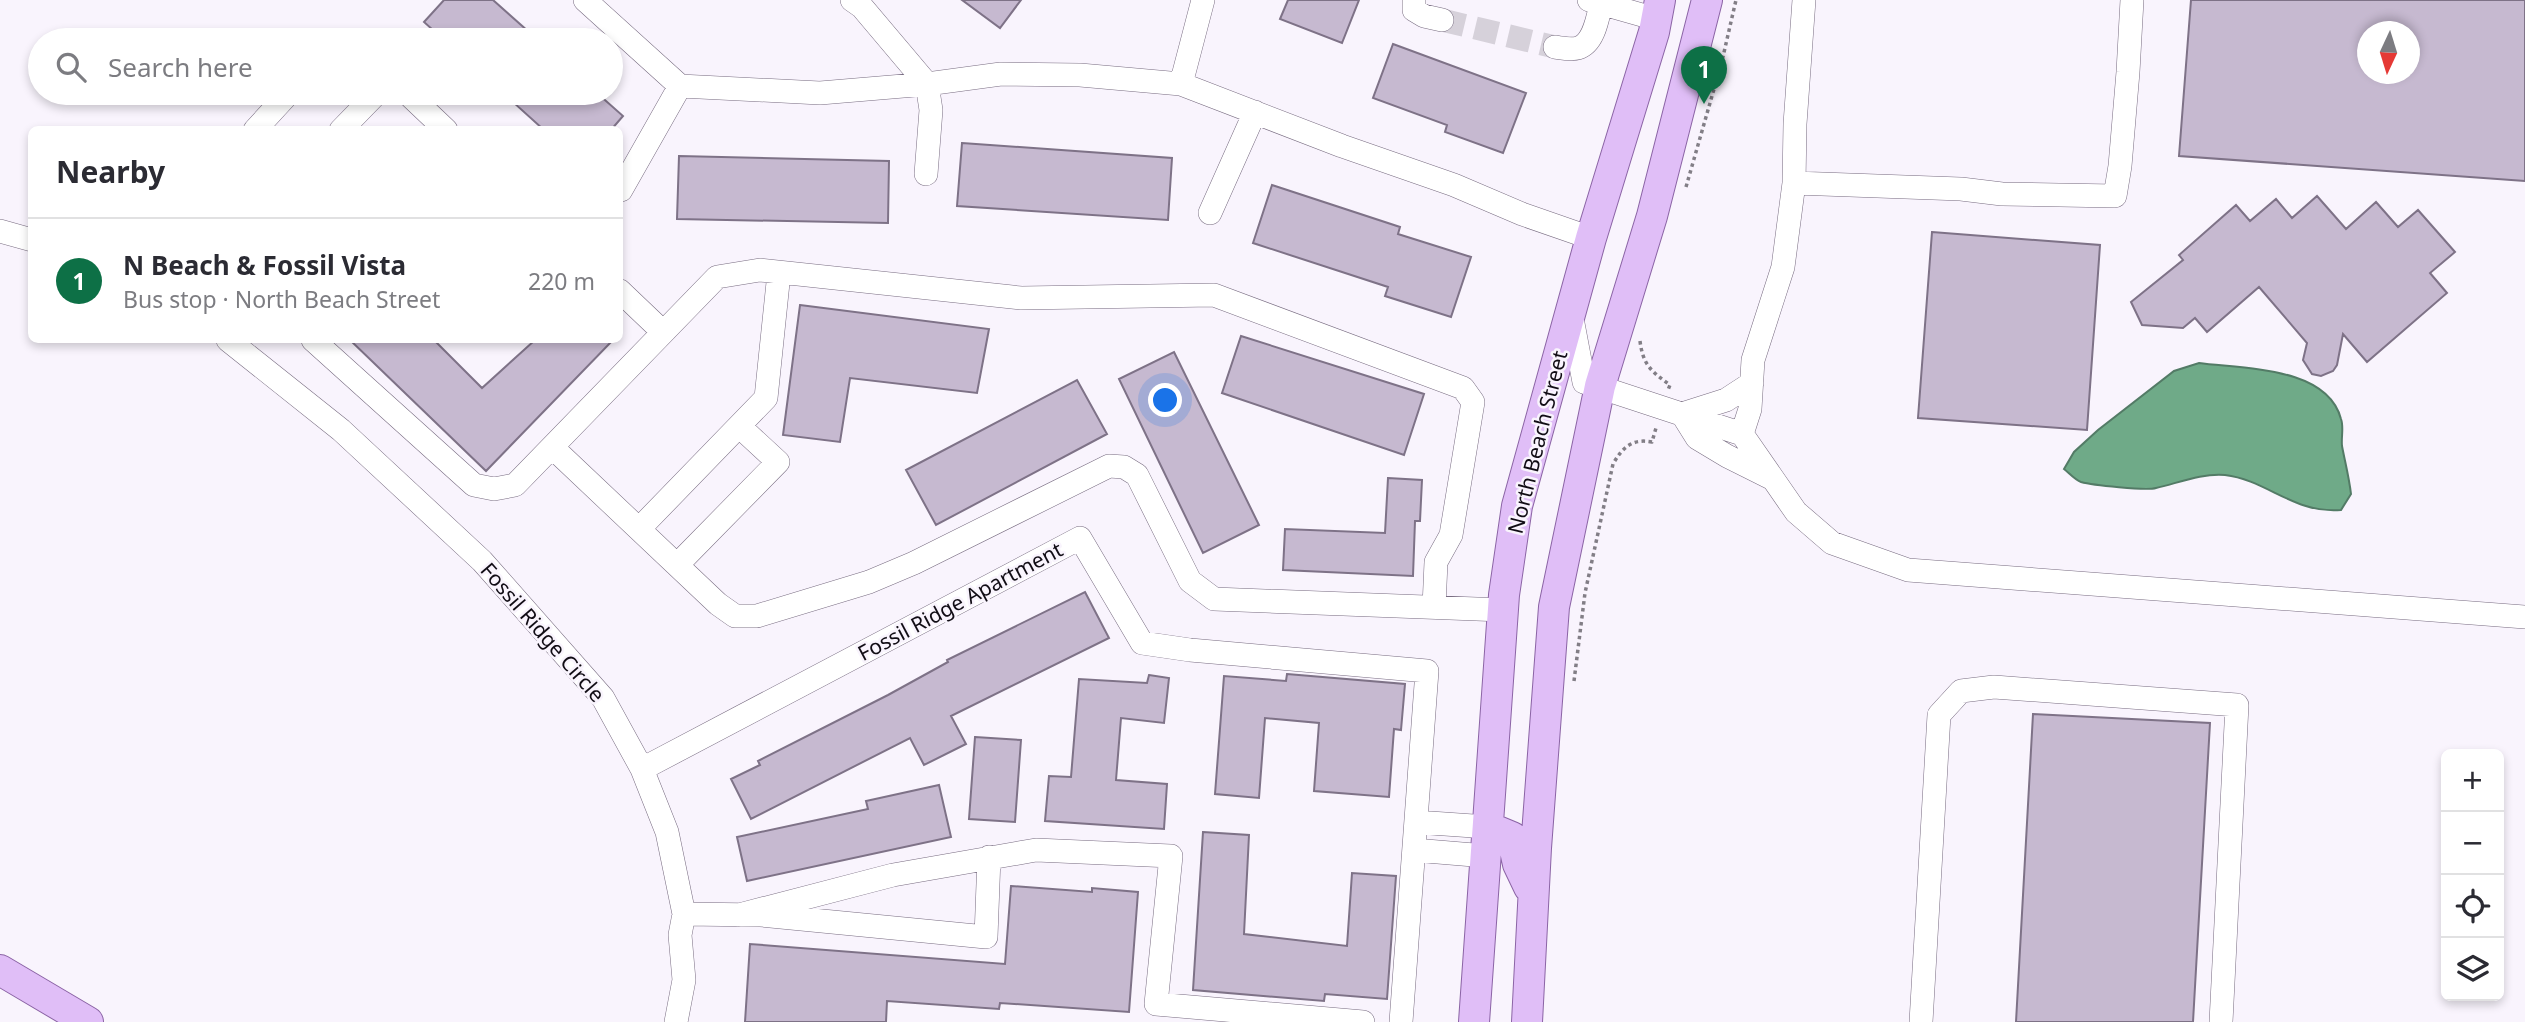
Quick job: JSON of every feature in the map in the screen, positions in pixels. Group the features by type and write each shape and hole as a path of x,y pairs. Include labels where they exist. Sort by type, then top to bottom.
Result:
{"main road":[{"path":"1527,1022 1554,607 1600,386 1652,216 1707,0"},
{"path":"1658,10 1699,31"},
{"name":"North Beach Street","path":"1474,1022 1503,610 1517,506 1570,311 1658,10"},
{"path":"1488,827 1512,837 1518,863 1534,897"},
{"path":"0,970 88,1022"}],"street":[{"path":"585,0 616,28"},
{"path":"852,0 862,7 927,84 931,110 926,174"},
{"path":"1181,84 1203,0"},
{"path":"1414,0 1413,10 1441,20"},
{"path":"1742,434 1749,409 1753,360 1783,267 1794,183 1795,124 1804,0"},
{"path":"1794,183 1961,189 2002,194 2115,196 2120,166 2132,0"},
{"path":"1556,47 1575,50 1585,45 1594,30 1597,1 1658,10"},
{"path":"623,34 680,86 820,93 927,84 1001,74 1080,75 1181,84 1591,239"},
{"path":"623,186 680,86"},
{"path":"259,126 278,105"},
{"path":"345,126 365,105"},
{"path":"420,105 442,126"},
{"path":"1210,213 1255,112"},
{"path":"0,232 28,239"},
{"path":"316,343 474,485 495,489 515,485 717,277 760,270 1021,299 1214,295 1463,388 1473,402 1451,535 1436,562 1434,607"},
{"path":"639,528 766,398 779,273"},
{"path":"623,294 663,332"},
{"path":"1570,311 1584,382 1742,434 1796,512 1832,543 1908,570 2525,617"},
{"name":"Fossil Ridge Circle","path":"232,343 341,429 482,561 603,698 642,769 667,832 684,914 680,935 684,980 676,1022"},
{"path":"1682,414 1726,400 1752,383"},
{"path":"1682,414 1697,438 1774,480"},
{"path":"677,565 778,462 739,426"},
{"path":"552,447 718,604 735,616 757,616 869,582 914,563 1109,466 1124,467 1137,475 1190,581 1214,599 1503,610"},
{"name":"Fossil Ridge Apartment","path":"642,769 1080,538 1142,643 1190,650 1427,671 1402,1022"},
{"path":"1921,1022 1939,715 1961,691 1994,687 2237,705 2221,1022"},
{"path":"1416,822 1488,827"},
{"path":"739,915 762,907 893,876 1036,850 1171,856 1156,1004 1363,1022"},
{"path":"1414,850 1486,856"},
{"path":"684,914 739,915 986,937 989,857"}],"path":[{"path":"1685,190 1736,0"},
{"path":"1640,336 1643,360 1655,374 1670,385"},
{"path":"1574,681 1586,593 1613,464 1629,444 1641,440 1652,442"}],"shaded area":[{"path":"2199,363 2281,373 2319,389 2333,402 2342,422 2342,446 2351,494 2341,510 2309,507 2254,483 2225,475 2199,477 2142,489 2081,482 2064,469 2074,452 2098,430 2174,371"}],"building":[{"path":"444,0 493,0 524,28 431,28 424,22"},
{"path":"962,0 1021,0 1000,28"},
{"path":"1288,0 1359,0 1342,43 1280,19"},
{"path":"2191,0 2525,0 2525,181 2179,156"},
{"path":"1393,44 1526,93 1503,153 1445,132 1447,125 1373,98"},
{"path":"516,105 611,105 623,116 614,126 540,126"},
{"path":"962,143 1172,158 1168,220 957,206"},
{"path":"679,156 889,161 888,223 677,219"},
{"path":"1272,185 1400,227 1398,234 1471,257 1451,317 1385,296 1388,287 1253,243"},
{"path":"2317,196 2346,229 2376,202 2398,227 2418,210 2455,252 2430,273 2447,293 2367,362 2343,334 2337,365 2333,371 2321,376 2312,374 2303,360 2307,343 2259,287 2207,332 2195,318 2183,328 2142,325 2131,302 2183,260 2179,255 2236,205 2250,221 2276,199 2292,218"},
{"path":"1932,232 2100,245 2087,430 1918,418"},
{"path":"800,305 989,329 977,393 850,378 840,442 783,435"},
{"path":"1241,336 1424,394 1404,455 1222,393"},
{"path":"353,343 437,343 482,388 532,343 610,343 486,471"},
{"path":"1174,352 1259,525 1203,553 1119,379"},
{"path":"1077,380 1107,434 936,525 906,470"},
{"path":"1388,478 1422,480 1420,521 1415,521 1413,576 1283,570 1285,529 1385,533"},
{"path":"1085,592 1109,638 951,716 966,744 924,765 910,738 751,819 731,779 760,765 758,761 888,695 948,662 947,660"},
{"path":"1287,674 1405,684 1401,730 1394,729 1389,797 1314,791 1319,723 1265,718 1259,798 1215,794 1224,676 1286,681"},
{"path":"1149,675 1169,678 1164,723 1121,718 1116,780 1167,784 1164,829 1045,821 1049,776 1071,777 1079,679 1147,683"},
{"path":"2033,714 2210,723 2193,1022 2016,1022"},
{"path":"975,737 1021,740 1015,822 969,819"},
{"path":"939,785 951,837 747,881 737,837 868,809 866,801"},
{"path":"1203,832 1249,835 1244,934 1347,946 1352,873 1396,876 1387,999 1325,994 1324,1001 1193,990"},
{"path":"1011,886 1092,892 1092,888 1138,892 1129,1012 1000,1003 999,1009 887,1001 886,1022 745,1022 750,944 1005,964"}],"tunnel":[{"path":"1442,20 1555,47"}],"place":[{"name":"N Beach & Fossil Vista","path":"1704,104"}]}
